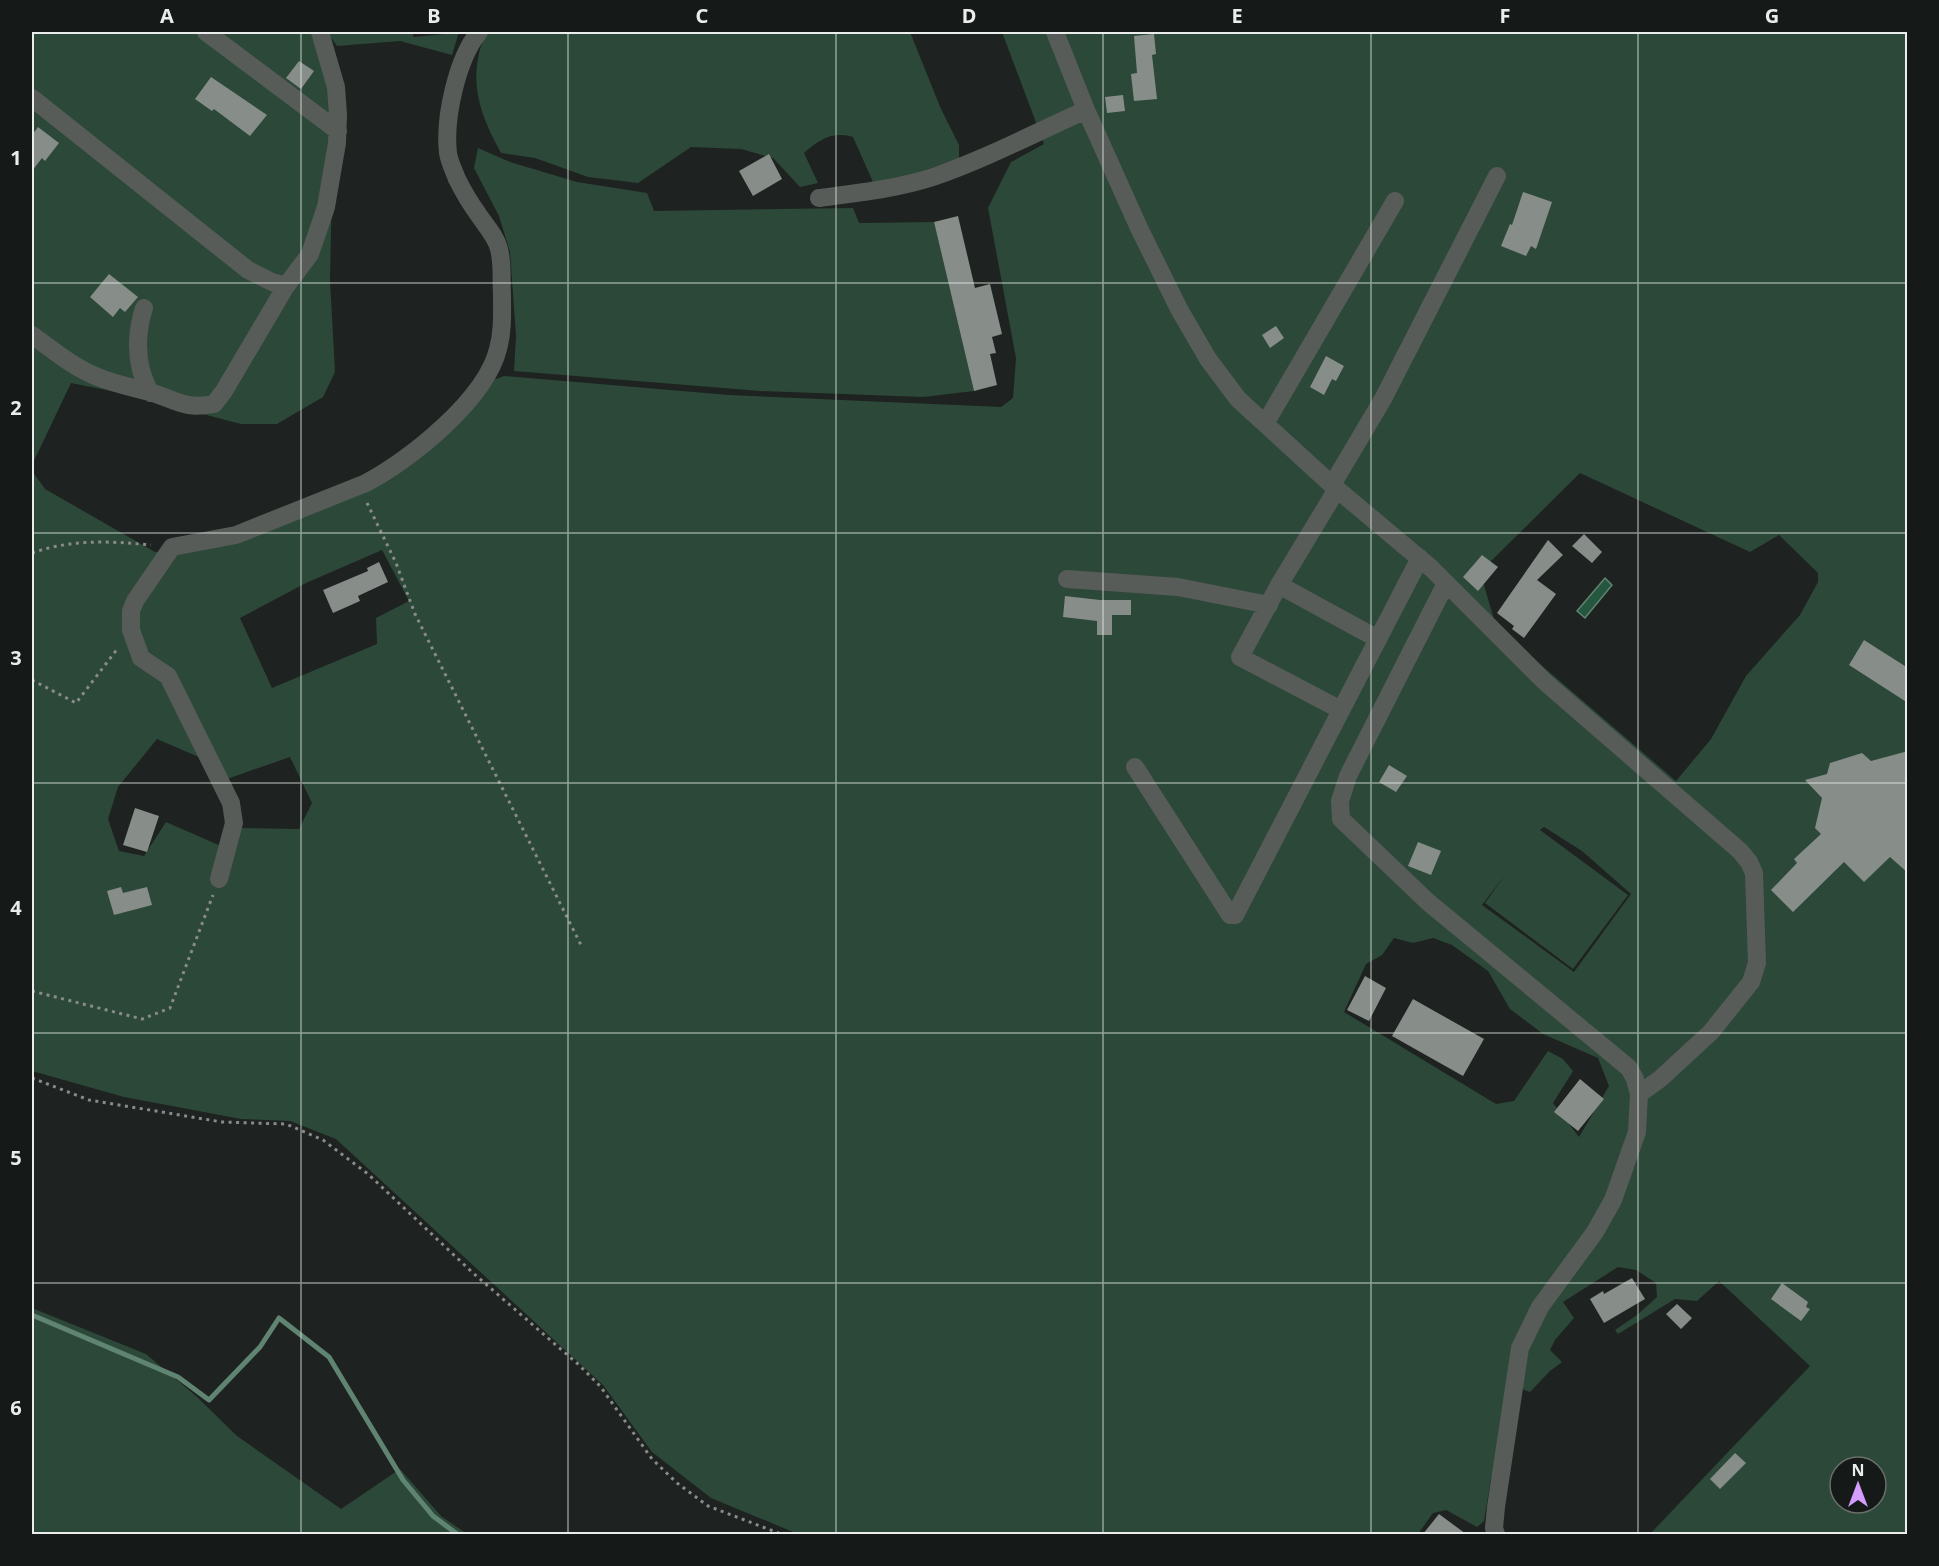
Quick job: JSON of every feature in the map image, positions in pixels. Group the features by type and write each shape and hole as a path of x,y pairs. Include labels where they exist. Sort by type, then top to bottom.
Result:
{"street":[{"path":"206,32 338,131"},
{"path":"32,335 81,369 98,377 181,405 214,404 286,286 310,254 326,207 338,131 336,87 321,32"},
{"path":"219,879 234,823 231,803 168,676 141,658 131,630 131,611 172,547 236,535 366,483 410,455 466,403 481,385 493,364 502,325 499,247 462,186 448,155 448,132 457,72 465,52 479,32"},
{"path":"1054,32 1139,228 1185,319 1208,359 1232,391 1335,487 1420,558 1545,682 1740,851 1749,862 1754,873 1756,972 1751,982 1711,1032 1639,1094"},
{"path":"32,98 248,270 286,286"},
{"path":"819,198 878,191 932,177 984,157 1086,110"},
{"path":"1341,710 1240,657 1383,399 1497,176"},
{"path":"1265,424 1395,201"},
{"path":"144,308 139,324 139,347 141,370 150,393"},
{"path":"1135,767 1230,915 1235,915 1420,558"},
{"path":"1067,579 1178,587 1269,605"},
{"path":"1446,583 1348,776 1340,801 1341,819 1428,902 1629,1068 1635,1078 1639,1094 1636,1132 1612,1200 1595,1232 1540,1307 1520,1348 1496,1507 1494,1528 1496,1534"},
{"path":"1279,585 1378,639"}],"path":[{"path":"366,483 366,502 396,563 416,614 582,946"},
{"path":"32,553 73,542 116,542 172,547"},
{"path":"32,680 76,703 131,630"},
{"path":"32,991 142,1019 170,1008 219,879"},
{"path":"32,1078 89,1100 222,1122 286,1124 323,1140 368,1174 473,1273 579,1365 600,1386 652,1460 678,1484 708,1506 781,1534"}],"shaded area":[{"path":"32,32 326,32 334,90 330,280 335,372 323,397 277,424 241,424 162,401 71,383 32,465"},
{"path":"327,32 412,32 414,37 459,32 452,55 400,41 337,46"},
{"path":"486,32 910,32 941,109 959,145 959,159 904,177 873,182 853,137 839,135 826,138 804,153 818,183 800,187 773,158 741,149 691,147 638,183 588,177 535,158 501,153 486,123 476,79 480,49"},
{"path":"1002,32 1907,32 1907,1534 1650,1534 1810,1366 1719,1281 1697,1301 1675,1299 1618,1334 1615,1330 1657,1297 1656,1283 1636,1270 1618,1267 1563,1302 1574,1318 1555,1340 1550,1350 1562,1362 1530,1392 1522,1389 1491,1479 1484,1521 1477,1527 1446,1510 1433,1513 1418,1534 798,1534 711,1498 652,1452 603,1385 336,1139 290,1121 241,1119 124,1097 32,1071 32,471 45,489 155,552 210,548 355,494 491,381 504,376 729,395 1001,407 1013,398 1016,358 988,208 1011,162 1044,144","holes":["1580,473 1750,552 1779,535 1818,573 1818,582 1800,615 1746,676 1711,739 1676,781 1540,664 1494,619 1480,572","382,550 409,601 376,618 377,644 272,688 240,618 306,583","157,739 201,758 227,779 290,757 312,803 299,829 241,828 221,846 166,822 144,856 119,851 108,819 118,787","1544,827 1582,851 1631,894 1574,972 1482,905 1505,875 1485,903 1573,969 1628,895 1540,830","1394,938 1413,943 1433,938 1452,945 1488,971 1510,1009 1543,1034 1598,1058 1609,1086 1579,1137 1553,1103 1573,1071 1563,1059 1548,1051 1514,1101 1496,1104 1344,1012 1366,964 1382,955"]},
{"path":"478,148 510,162 577,182 647,193 654,211 853,208 859,223 934,222 974,391 923,397 760,391 514,371 516,336 510,252 499,216 474,168"},
{"path":"1605,578 1612,585 1585,618 1577,611"},
{"path":"32,1308 146,1354 196,1396 237,1436 341,1509 400,1469 441,1516 467,1534 32,1534"}],"building":[{"path":"1154,34 1156,54 1152,55 1157,99 1134,101 1131,74 1137,73 1134,36"},
{"path":"299,61 314,71 301,89 286,78"},
{"path":"211,77 267,115 250,136 214,109 212,111 195,99"},
{"path":"1123,95 1125,111 1107,113 1105,97"},
{"path":"38,127 59,143 45,161 42,158 32,171 32,135"},
{"path":"769,154 782,179 753,196 739,171"},
{"path":"1523,192 1552,202 1536,249 1531,246 1526,256 1501,246 1510,224 1512,225"},
{"path":"958,216 975,288 990,284 1002,334 992,337 996,353 990,354 997,385 974,391 934,222"},
{"path":"109,274 138,297 125,312 120,308 113,317 90,297"},
{"path":"1276,326 1284,338 1270,348 1262,335"},
{"path":"1326,356 1344,366 1336,381 1332,379 1324,395 1310,387"},
{"path":"1584,534 1602,552 1592,563 1572,546"},
{"path":"1548,540 1563,555 1537,580 1556,594 1524,638 1512,629 1514,626 1497,613"},
{"path":"1482,555 1498,567 1478,591 1463,577"},
{"path":"379,562 388,582 358,596 360,601 333,613 323,590 368,571 367,568"},
{"path":"1065,596 1100,600 1131,600 1131,615 1112,615 1112,635 1097,635 1097,621 1063,617"},
{"path":"1864,640 1908,668 1908,703 1849,665"},
{"path":"1908,751 1908,873 1890,857 1864,882 1844,862 1793,912 1771,890 1797,863 1794,859 1821,834 1815,828 1822,798 1805,780 1827,774 1830,763 1862,753 1871,761"},
{"path":"1389,765 1407,776 1396,792 1379,782"},
{"path":"135,808 159,816 147,852 123,845"},
{"path":"1418,842 1441,851 1431,875 1408,866"},
{"path":"121,887 123,893 147,887 152,905 114,915 107,891"},
{"path":"1365,976 1386,988 1369,1021 1347,1010"},
{"path":"1413,999 1484,1039 1463,1076 1392,1036"},
{"path":"1580,1079 1604,1099 1578,1131 1554,1112"},
{"path":"1632,1278 1645,1299 1604,1323 1590,1299"},
{"path":"1782,1283 1808,1302 1806,1307 1810,1309 1801,1321 1771,1299"},
{"path":"1677,1304 1692,1318 1681,1329 1666,1314"},
{"path":"1735,1453 1746,1463 1720,1489 1710,1479"},
{"path":"1439,1514 1466,1534 1423,1534"}],"waterway":[{"path":"32,1315 178,1377 209,1400 260,1347 279,1318 329,1357 403,1480 433,1516 457,1534"}]}
